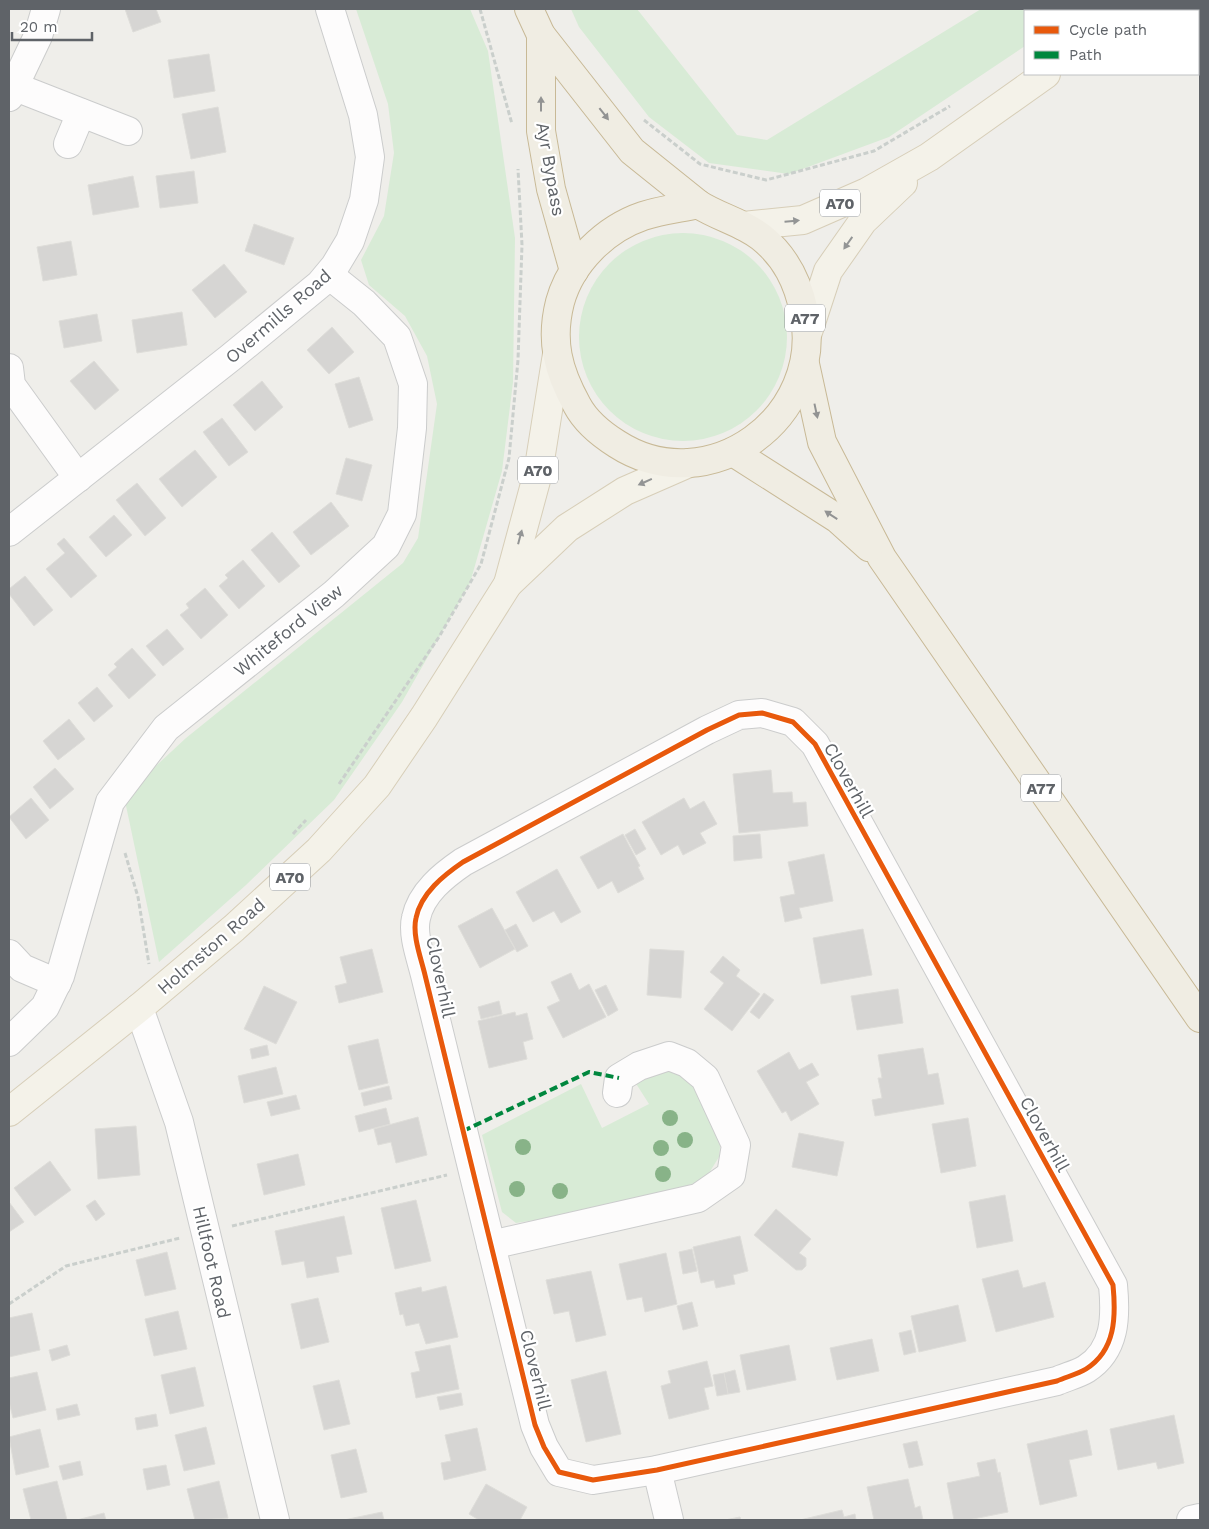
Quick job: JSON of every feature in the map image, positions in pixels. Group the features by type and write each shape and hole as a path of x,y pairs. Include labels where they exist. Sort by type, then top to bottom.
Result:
{"highway":[{"name":"Ayr Bypass","path":"529,9 541,35 632,151 698,204"},
{"name":"Ayr Bypass","path":"541,35 541,131 550,189 574,271"},
{"name":"A77","path":"698,204 761,237 788,266 799,288 808,332 805,364 797,389 781,415 765,431 732,452 714,459 690,463 668,462 646,458 626,450 603,435 582,415 563,381 556,354 555,332 560,301 574,271 596,244 616,229 643,216 698,204"},
{"name":"A77","path":"805,364 822,442 882,558 1200,1018"},
{"name":"A77","path":"732,452 838,519 882,558"}],"main road":[{"name":"A70","path":"743,226 803,220 867,192 929,157 1045,75"},
{"name":"A70","path":"808,332 828,271 863,221 929,157"},
{"name":"A70","path":"508,584 538,473 556,354"},
{"name":"A70","path":"508,584 567,528 625,491 690,463"},
{"name":"Holmston Road","path":"9,1112 234,928 319,850 377,786 424,717 508,584"}],"street":[{"path":"46,9 38,36 11,91 81,112 128,131"},
{"name":"Overmills Road","path":"9,532 230,358 320,284 329,275 350,242 364,200 370,157 362,115 330,9"},
{"path":"68,144 81,112"},
{"name":"Whiteford View","path":"9,1042 45,1007 57,983 110,802 166,728 334,594 386,546 402,514 412,428 413,384 397,337 364,303 329,275"},
{"path":"9,368 12,384 78,478"},
{"name":"Cloverhill","path":"762,713 792,722 814,744 1113,1285 1116,1318 1106,1349 1087,1369 1057,1381 656,1470 593,1480 560,1472 544,1447 535,1425 472,1169 418,943 416,918 428,894 443,876 463,862 707,730 739,715 762,713"},
{"path":"9,954 22,968 57,983"},
{"name":"Hillfoot Road","path":"147,1001 179,1122 275,1520"},
{"path":"491,1245 698,1198 731,1175 736,1145 727,1120 705,1078 686,1063 669,1056 639,1066 619,1078 617,1093"},
{"path":"656,1470 669,1520"},
{"path":"1191,1520 1200,1518"}],"path":[{"path":"640,116 700,164 766,180 874,151 952,105"},
{"path":"124,850 138,897 147,1001"},
{"path":"9,1304 66,1266 472,1169"}],"green space":[{"path":"356,9 470,9 488,51 515,238 513,382 502,471 470,583 402,702 334,800 246,885 159,962 125,801 130,790 186,738 403,563 418,538 437,404 427,356 405,316 369,285 361,260 384,216 394,153 388,104"},
{"path":"571,9 637,9 737,135 767,140 981,9 1081,9 1024,10 1024,47 889,137 789,174 709,163 649,117 579,27"},
{"path":"673,233 693,233 713,237 732,245 757,263 770,279 779,297 787,327 783,367 779,377 770,395 757,411 741,424 713,437 693,441 673,441 653,437 634,429 617,418 602,403 591,386 583,367 579,347 579,327 583,307 591,288 602,271 617,256 634,245 653,237"},
{"path":"667,1070 686,1077 704,1103 721,1138 719,1157 709,1173 701,1181 680,1188 542,1219 516,1223 502,1212 482,1135 581,1084 602,1128 649,1104 635,1082 649,1074"}],"building":[{"path":"125,9 156,9 161,22 133,32"},
{"path":"209,54 215,91 174,98 168,60"},
{"path":"218,107 226,152 191,159 182,114"},
{"path":"194,171 198,203 160,208 156,176"},
{"path":"133,176 139,207 93,215 88,185"},
{"path":"254,224 294,238 284,265 245,251"},
{"path":"71,241 77,275 43,281 37,247"},
{"path":"224,264 247,292 215,318 192,290"},
{"path":"182,312 187,345 137,353 132,320"},
{"path":"97,314 102,341 64,348 59,321"},
{"path":"332,327 354,352 329,374 307,350"},
{"path":"94,361 119,390 95,410 70,381"},
{"path":"359,377 373,420 349,428 335,384"},
{"path":"262,381 283,407 255,431 233,405"},
{"path":"222,418 248,452 229,466 203,432"},
{"path":"195,450 217,477 182,507 159,479"},
{"path":"346,458 372,465 362,501 336,494"},
{"path":"137,483 166,518 145,536 116,500"},
{"path":"331,502 349,526 311,555 293,532"},
{"path":"114,515 132,535 106,557 89,537"},
{"path":"272,532 300,566 279,583 251,550"},
{"path":"64,538 97,576 71,598 46,569 65,553 57,544"},
{"path":"243,560 265,586 239,609 219,586 228,578 225,575"},
{"path":"25,576 53,610 34,626 9,594 9,589"},
{"path":"205,588 228,615 201,639 180,615 189,608 186,604"},
{"path":"167,629 184,649 163,666 146,646"},
{"path":"132,648 156,675 129,699 108,675 117,667 114,664"},
{"path":"97,687 113,706 94,722 78,703"},
{"path":"69,719 85,739 58,760 43,741"},
{"path":"55,768 74,789 50,809 33,787"},
{"path":"771,770 773,793 792,792 793,803 806,802 808,826 739,833 733,774"},
{"path":"31,798 49,820 26,839 9,817"},
{"path":"684,798 690,809 704,801 717,824 700,833 706,843 683,855 678,845 661,855 642,822"},
{"path":"635,829 646,849 636,855 625,835"},
{"path":"623,834 640,866 638,867 644,879 618,893 612,881 598,889 580,857"},
{"path":"760,834 762,858 734,861 733,836"},
{"path":"824,854 833,901 799,908 802,918 785,922 780,897 795,894 788,862"},
{"path":"557,869 581,912 561,923 554,911 533,922 516,892"},
{"path":"492,908 515,949 480,968 458,926"},
{"path":"516,924 528,946 517,952 505,930"},
{"path":"863,929 872,975 821,984 813,938"},
{"path":"372,949 383,992 339,1003 335,986 347,983 340,957"},
{"path":"650,949 684,951 681,998 647,995"},
{"path":"723,956 740,970 736,976 760,994 732,1031 704,1009 724,983 710,972"},
{"path":"571,973 579,990 589,984 606,1017 563,1038 547,1007 560,1001 551,982"},
{"path":"606,985 618,1010 608,1016 595,990"},
{"path":"264,986 297,1002 276,1044 244,1029"},
{"path":"898,989 903,1023 857,1030 851,996"},
{"path":"764,993 774,1000 759,1019 750,1012"},
{"path":"499,1001 502,1014 481,1019 478,1007"},
{"path":"515,1012 516,1016 527,1013 533,1039 523,1042 527,1059 489,1068 478,1021"},
{"path":"378,1039 388,1083 359,1090 348,1046"},
{"path":"267,1045 269,1055 252,1059 250,1049"},
{"path":"923,1048 928,1075 938,1073 944,1104 875,1116 872,1100 882,1098 878,1078 882,1078 878,1055"},
{"path":"789,1052 799,1070 812,1063 819,1075 806,1082 819,1104 791,1121 786,1111 782,1113 757,1071"},
{"path":"276,1067 283,1094 244,1103 238,1076"},
{"path":"389,1086 392,1099 364,1106 361,1093"},
{"path":"296,1095 300,1109 271,1116 267,1102"},
{"path":"386,1108 390,1124 359,1132 355,1116"},
{"path":"418,1117 427,1155 396,1163 391,1142 378,1145 374,1129"},
{"path":"968,1118 976,1166 941,1173 932,1124"},
{"path":"136,1126 140,1175 98,1179 95,1129"},
{"path":"799,1133 844,1142 837,1176 792,1167"},
{"path":"298,1154 305,1185 264,1195 257,1164"},
{"path":"50,1161 71,1190 35,1216 14,1188"},
{"path":"1005,1195 1013,1241 977,1248 969,1202"},
{"path":"95,1200 105,1214 96,1221 86,1206"},
{"path":"416,1200 431,1261 395,1269 381,1208"},
{"path":"9,1202 24,1222 9,1232"},
{"path":"776,1209 811,1239 799,1253 806,1258 806,1266 802,1270 796,1270 754,1235"},
{"path":"344,1216 352,1254 336,1257 339,1272 307,1278 304,1261 282,1265 275,1231"},
{"path":"740,1236 748,1271 733,1275 735,1284 716,1288 714,1280 701,1283 693,1247"},
{"path":"692,1249 697,1271 683,1274 679,1252"},
{"path":"167,1252 176,1289 145,1296 136,1260"},
{"path":"666,1253 677,1304 645,1312 642,1297 627,1300 619,1264"},
{"path":"1018,1270 1023,1288 1045,1282 1054,1317 996,1332 982,1279"},
{"path":"591,1271 606,1335 576,1342 569,1311 554,1314 546,1280"},
{"path":"446,1286 458,1337 426,1344 419,1323 406,1326 403,1314 400,1315 395,1293 421,1287 422,1292"},
{"path":"318,1298 329,1342 301,1349 291,1304"},
{"path":"692,1302 698,1326 683,1330 677,1306"},
{"path":"958,1305 966,1341 919,1352 911,1316"},
{"path":"178,1311 187,1349 154,1356 145,1319"},
{"path":"32,1313 40,1350 9,1357 9,1318"},
{"path":"911,1330 916,1352 904,1355 899,1333"},
{"path":"872,1339 879,1371 837,1380 830,1348"},
{"path":"67,1345 70,1355 52,1361 49,1350"},
{"path":"450,1345 459,1389 416,1398 411,1373 420,1371 415,1352"},
{"path":"789,1345 796,1380 747,1390 740,1355"},
{"path":"707,1361 713,1386 704,1388 709,1409 669,1419 661,1386 671,1383 668,1371"},
{"path":"195,1367 204,1406 170,1414 161,1375"},
{"path":"735,1370 740,1392 728,1394 724,1373"},
{"path":"606,1371 621,1434 586,1442 571,1380"},
{"path":"37,1372 46,1410 13,1418 9,1402 9,1378"},
{"path":"724,1373 728,1394 717,1396 713,1375"},
{"path":"339,1380 350,1424 324,1430 313,1386"},
{"path":"461,1393 463,1405 440,1410 437,1397"},
{"path":"77,1404 80,1415 58,1420 56,1409"},
{"path":"156,1414 158,1426 137,1430 135,1418"},
{"path":"1174,1415 1184,1463 1158,1469 1156,1462 1118,1470 1110,1429"},
{"path":"206,1427 215,1464 184,1471 175,1435"},
{"path":"477,1428 486,1470 444,1480 441,1463 451,1461 445,1435"},
{"path":"40,1429 49,1467 16,1475 9,1437"},
{"path":"1087,1430 1092,1455 1069,1460 1077,1496 1040,1505 1027,1444"},
{"path":"917,1441 923,1465 909,1468 903,1444"},
{"path":"356,1449 367,1492 341,1498 331,1455"},
{"path":"995,1459 998,1473 1000,1472 1008,1512 968,1520 954,1520 947,1483 980,1476 977,1463"},
{"path":"80,1461 83,1475 63,1480 59,1466"},
{"path":"166,1465 170,1485 147,1490 143,1469"},
{"path":"908,1479 915,1508 920,1506 923,1520 874,1520 867,1487"},
{"path":"57,1481 67,1520 31,1520 23,1489"},
{"path":"219,1481 228,1518 195,1520 187,1489"},
{"path":"486,1484 527,1507 520,1520 479,1520 469,1514"},
{"path":"842,1510 844,1517 855,1514 856,1520 800,1520"},
{"path":"382,1512 384,1520 344,1520"},
{"path":"104,1513 106,1520 77,1520"},
{"path":"740,1517 741,1520 725,1520"}],"marked path":[{"path":"463,1131 589,1072 619,1078"}],"cycle path":[{"path":"762,713 793,722 815,744 1113,1285 1114,1320 1112,1332 1109,1342 1096,1361 1083,1371 1057,1381 657,1470 593,1480 559,1472 544,1447 535,1425 418,946 415,932 416,918 428,893 441,879 463,862 707,730 739,715 762,713"}]}
